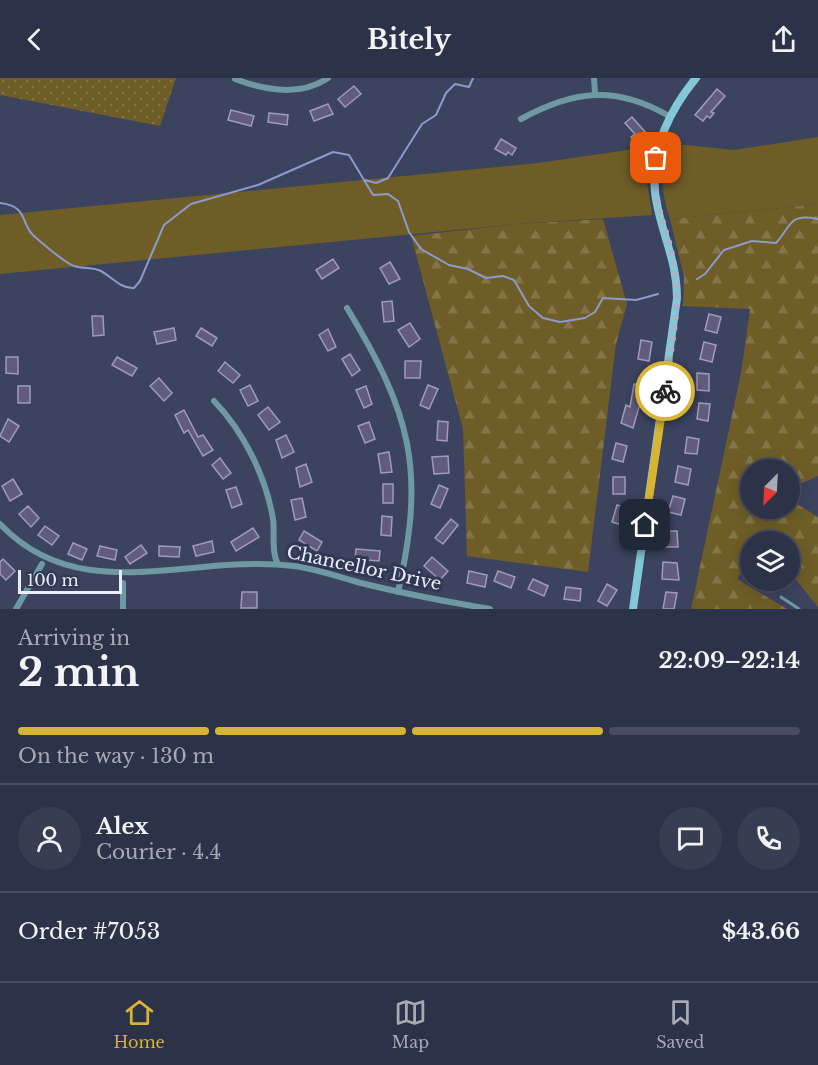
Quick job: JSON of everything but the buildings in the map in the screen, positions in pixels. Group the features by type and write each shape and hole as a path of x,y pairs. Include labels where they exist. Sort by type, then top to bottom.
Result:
{"main road":[{"path":"633,609 676,315 675,268 658,212 654,184 658,144 669,116 696,78"}],"street":[{"path":"235,79 261,87 291,90 312,86 328,78"},
{"path":"594,78 595,93"},
{"path":"521,119 555,103 595,93 634,99 669,116"},
{"path":"347,308 391,390 410,452 411,511 399,592"},
{"path":"214,400 241,435 264,485 273,520 274,558 278,564"},
{"path":"0,524 19,547 45,565 16,609"},
{"name":"Chancellor Drive","path":"146,580 243,566 278,564 313,569 399,592 488,609"},
{"path":"115,583 134,581"},
{"path":"123,583 123,609"}],"lane":[{"path":"781,597 799,609"}],"green space":[{"path":"0,78 176,78 160,126 0,95"},
{"path":"818,137 818,204 670,219 663,182 668,146 686,145 734,150"},
{"path":"648,147 646,176 652,215 517,224 0,274 0,215 538,163"},
{"path":"818,204 818,476 800,484 800,459 740,459 740,519 800,519 800,506 818,517 818,607 800,585 800,531 740,531 740,575 737,579 740,581 740,591 757,591 787,609 691,609 741,373 750,309 683,306 684,277 670,219"},
{"path":"603,219 627,304 616,344 588,572 467,556 463,429 411,236 517,224"}],"waterway":[{"path":"365,180 376,183 388,178 422,124 436,115 446,93 455,84 469,87 473,78"},
{"path":"0,203 16,208 34,236 65,261 74,266 98,270 121,285 134,288 140,281 164,225 191,204 258,185 333,152 349,155 373,195 388,194 398,201 409,232 421,249 449,265 468,269 486,278 503,276 514,280 529,306 543,318 560,322 585,318 595,312 603,298 636,300 658,294"},
{"path":"697,279 705,274 724,250 752,241 776,243 796,219 818,219"}],"way so far":[{"path":"656,158 655,198 673,255 677,285 676,315 665,391"}],"route":[{"path":"645,525 665,391"}]}
